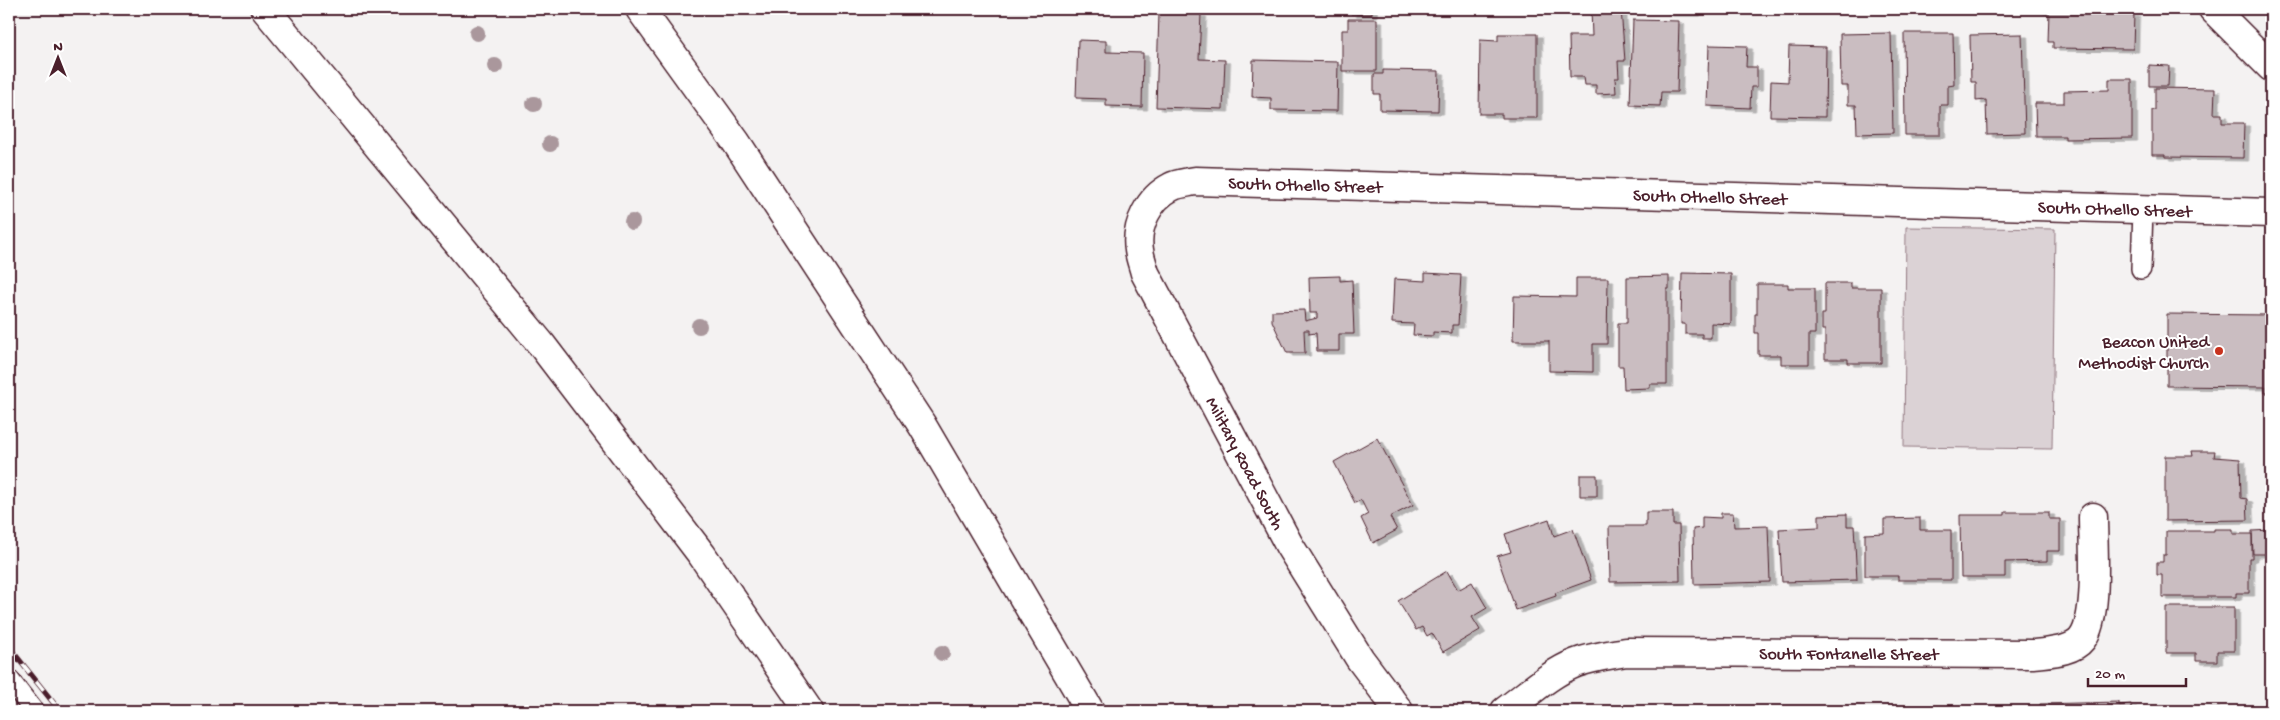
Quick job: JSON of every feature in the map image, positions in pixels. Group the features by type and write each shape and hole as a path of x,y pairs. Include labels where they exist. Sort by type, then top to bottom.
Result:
{"main road":[{"path":"265,9 541,344 702,554 809,711"},
{"path":"640,9 736,142 922,425 1090,711"},
{"path":"2213,9 2271,67"},
{"name":"South Othello Street","path":"1154,200 1171,187 1194,181 2271,213"},
{"name":"Military Road South","path":"1154,200 1144,214 1139,233 1139,249 1145,273 1289,545 1360,659 1399,711"},
{"name":"South Fontanelle Street","path":"1505,711 1546,680 1575,664 1597,656 1626,652 2034,654 2064,650 2081,641 2089,625 2092,606 2093,517"}],"lane":[{"path":"2141,269 2144,210"},
{"path":"9,679 34,711"}],"shaded area":[{"path":"1906,227 2055,229 2052,449 1904,447"}],"building":[{"path":"1351,9 1372,9 1372,14 1351,14"},
{"path":"1591,9 1621,9 1625,61 1618,61 1619,78 1615,78 1616,93 1596,94 1596,85 1585,85 1584,77 1570,77 1569,36 1592,36"},
{"path":"1667,9 1695,9 1695,13 1667,13"},
{"path":"2038,9 2103,9 2103,14 2134,14 2133,49 2053,48 2053,42 2048,42 2049,11 2038,11"},
{"path":"1159,13 1201,14 1199,59 1225,60 1223,109 1156,107"},
{"path":"1348,19 1377,19 1377,71 1342,71 1342,30 1348,30"},
{"path":"1633,20 1679,21 1677,92 1661,92 1660,106 1630,105"},
{"path":"1891,33 1893,133 1857,134 1856,105 1848,105 1848,86 1841,86 1840,34"},
{"path":"1904,33 1953,33 1954,85 1948,86 1948,105 1940,105 1940,135 1905,135"},
{"path":"1498,34 1537,34 1537,118 1502,118 1502,114 1479,114 1480,40 1498,41"},
{"path":"2022,34 2025,133 1987,134 1986,100 1976,101 1976,82 1971,82 1970,35"},
{"path":"1078,40 1106,41 1106,52 1143,53 1142,107 1106,106 1106,99 1076,98"},
{"path":"1709,45 1747,46 1746,67 1757,67 1757,87 1751,87 1750,108 1707,106"},
{"path":"1789,46 1826,47 1825,117 1770,116 1771,81 1788,82"},
{"path":"1253,60 1338,62 1337,111 1271,110 1271,98 1252,97"},
{"path":"2149,65 2169,66 2168,86 2149,86"},
{"path":"1383,70 1439,71 1438,111 1380,110 1380,94 1374,94 1374,74 1383,74"},
{"path":"2109,79 2132,79 2132,138 2065,139 2065,136 2036,136 2035,103 2064,103 2064,91 2109,90"},
{"path":"2155,88 2215,89 2214,114 2222,114 2222,123 2244,123 2243,158 2165,157 2165,155 2152,155 2152,110 2155,110"},
{"path":"1425,273 1461,275 1458,325 1452,325 1452,333 1433,332 1433,336 1413,335 1414,324 1392,323 1394,279 1425,281"},
{"path":"1682,273 1731,274 1731,324 1711,323 1711,338 1702,338 1702,334 1685,334 1685,324 1681,324"},
{"path":"1340,276 1340,281 1352,280 1354,334 1339,334 1339,351 1317,351 1316,333 1309,334 1309,330 1304,330 1305,353 1287,353 1272,321 1272,311 1304,310 1305,321 1317,318 1317,313 1310,313 1309,277"},
{"path":"1669,276 1669,289 1667,289 1667,384 1650,384 1650,388 1624,389 1623,366 1618,366 1618,323 1627,323 1627,277"},
{"path":"1576,278 1608,278 1607,344 1593,344 1593,372 1549,371 1549,341 1513,341 1514,296 1576,297"},
{"path":"1825,283 1851,283 1851,288 1881,288 1881,363 1848,363 1848,359 1825,359 1825,330 1822,330 1822,314 1825,314"},
{"path":"1757,284 1788,284 1788,288 1815,288 1815,334 1809,334 1809,364 1781,364 1781,355 1758,355 1758,333 1755,333"},
{"name":"Beacon United Methodist Church","path":"2271,309 2271,393 2265,393 2265,387 2167,386 2167,314 2268,315"},
{"path":"1377,438 1413,505 1390,517 1397,530 1373,543 1361,518 1368,514 1361,500 1355,503 1334,462"},
{"path":"2192,451 2215,451 2214,457 2240,459 2241,498 2247,499 2248,520 2165,521 2165,456 2193,456"},
{"path":"1580,475 1597,475 1597,496 1580,496"},
{"path":"1646,512 1673,512 1673,525 1679,525 1680,581 1610,582 1609,526 1646,526"},
{"path":"2005,512 2049,512 2049,519 2060,519 2060,551 2047,551 2047,561 2005,562 2005,577 1961,577 1960,515 2005,515"},
{"path":"1721,513 1733,513 1734,527 1768,526 1770,582 1694,584 1693,529 1702,528 1702,517 1721,518"},
{"path":"1847,514 1847,526 1854,526 1857,580 1782,582 1779,529 1819,527 1819,515"},
{"path":"1920,518 1920,530 1951,530 1951,580 1898,580 1898,576 1865,576 1865,534 1884,533 1884,519"},
{"path":"1549,519 1554,536 1573,529 1591,580 1555,593 1556,596 1516,610 1497,556 1511,552 1505,534"},
{"path":"2214,529 2233,529 2233,534 2252,534 2252,558 2249,558 2249,593 2236,593 2236,597 2162,597 2162,575 2157,575 2157,562 2163,562 2163,555 2166,555 2166,531 2214,531"},
{"path":"2271,530 2271,554 2253,554 2252,531"},
{"path":"1447,571 1458,590 1472,582 1487,608 1472,617 1480,630 1443,652 1432,633 1427,636 1422,627 1416,630 1398,601"},
{"path":"2166,607 2234,607 2234,651 2217,651 2217,661 2196,661 2196,653 2166,653"},
{"path":"2119,702 2119,705 2131,704 2131,711 2040,711 2040,704"},
{"path":"2195,709 2231,709 2231,711 2195,711"}],"railway":[{"path":"9,647 60,711"}],"place":[{"name":"Beacon United Methodist Church","path":"2219,351"}]}
